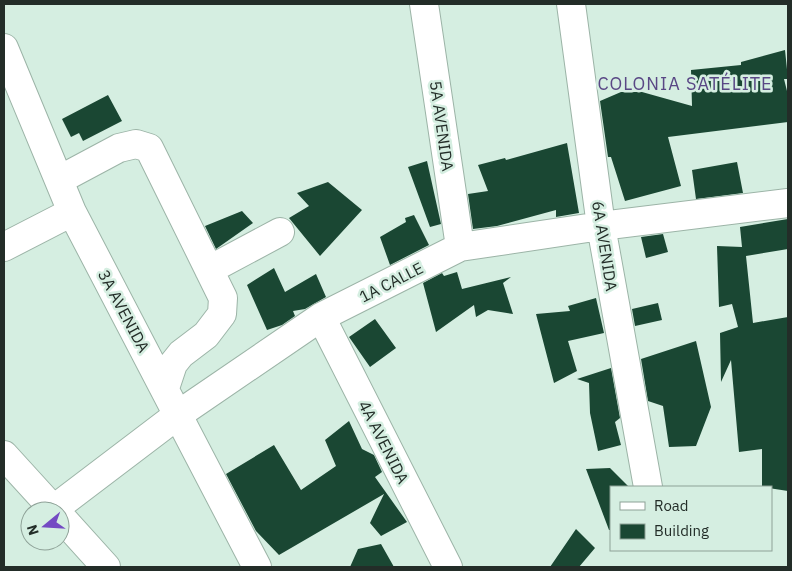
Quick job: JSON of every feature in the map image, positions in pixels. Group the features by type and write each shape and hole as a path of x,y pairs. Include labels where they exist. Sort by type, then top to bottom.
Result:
{"street":[{"name":"5A AVENIDA","path":"424,4 460,247"},
{"name":"6A AVENIDA","path":"571,4 601,226 648,486"},
{"name":"3A AVENIDA","path":"4,48 72,212 179,414 257,567"},
{"path":"59,180 120,148 136,144 150,148 223,298 222,314 206,335 181,354 173,364 165,388"},
{"name":"1A CALLE","path":"70,501 179,414 321,317 460,247 601,226 788,203"},
{"path":"4,247 72,212"},
{"path":"210,270 280,232"},
{"name":"4A AVENIDA","path":"321,317 448,567"},
{"path":"4,455 46,501"},
{"path":"70,527 106,567"}],"building":[{"path":"785,50 788,79 784,79 788,95 788,122 668,137 681,186 625,201 611,157 608,157 600,101 621,92 642,92 692,106 691,70 741,65 741,62"},
{"path":"108,95 122,121 83,141 79,133 71,137 62,119"},
{"path":"567,143 579,213 556,217 556,210 497,226 473,229 468,194 488,191 478,165 505,158 506,160"},
{"path":"427,161 441,224 430,227 408,167"},
{"path":"737,162 743,193 696,199 692,170"},
{"path":"328,182 362,210 320,256 289,218 309,206 297,193"},
{"path":"242,211 253,223 216,249 205,226"},
{"path":"414,215 429,245 390,265 380,237 406,222 405,218"},
{"path":"788,219 788,249 746,256 753,323 788,317 788,491 772,489 772,486 762,486 762,449 739,452 731,360 721,382 720,333 738,327 732,304 719,307 717,246 742,247 740,227"},
{"path":"663,234 668,252 646,258 641,237"},
{"path":"274,268 285,292 316,274 326,297 305,309 293,311 295,316 282,325 267,330 247,285"},
{"path":"457,272 462,289 511,277 503,283 513,314 488,310 476,317 474,305 436,332 423,283 442,273 444,276"},
{"path":"596,298 604,333 568,341 577,371 554,383 536,314 570,311 568,306"},
{"path":"658,303 662,320 635,326 632,309"},
{"path":"375,319 396,348 370,367 349,337"},
{"path":"696,341 711,407 696,446 669,447 663,406 648,401 641,359"},
{"path":"611,368 620,418 615,422 621,445 598,451 590,413 589,383 577,379"},
{"path":"349,421 362,449 374,455 382,472 375,477 407,522 381,536 370,523 384,494 279,555 256,531 226,474 274,445 301,490 336,466 325,440"},
{"path":"610,468 628,486 610,486 610,530 609,530 586,469"},
{"path":"576,529 595,548 579,567 550,567"},
{"path":"381,544 394,567 350,567 358,549"}],"district":[{"name":"COLONIA SATÉLITE","path":"685,83"}]}
